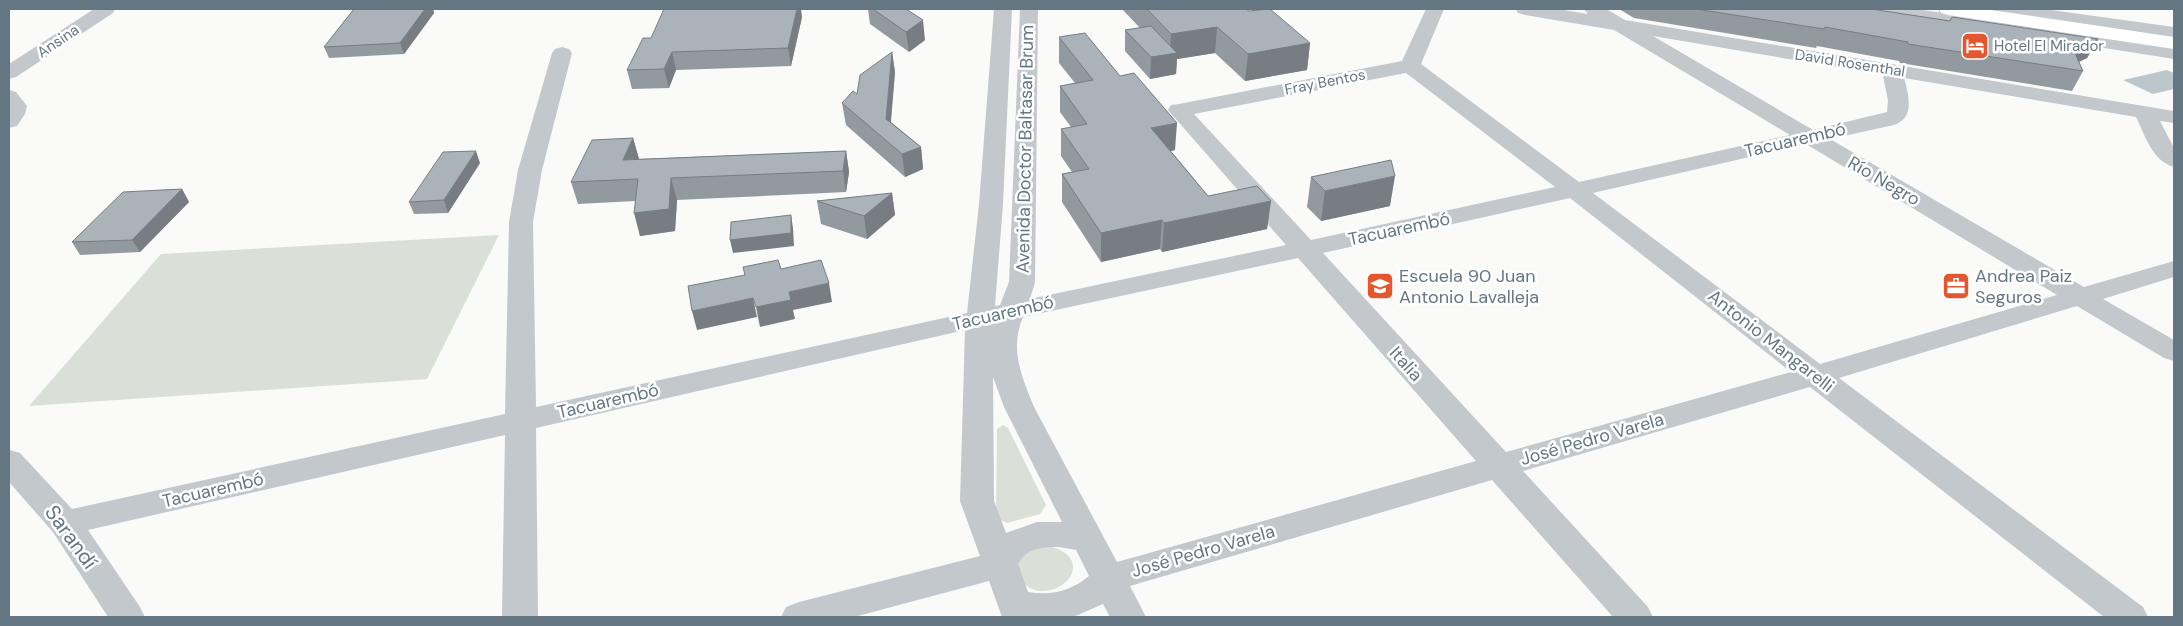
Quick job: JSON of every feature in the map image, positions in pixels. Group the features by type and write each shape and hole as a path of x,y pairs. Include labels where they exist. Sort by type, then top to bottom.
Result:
{"main road":[{"path":"1948,9 2174,43"}],"street":[{"name":"Ansina","path":"9,73 106,9"},
{"name":"Avenida Doctor Baltasar Brum","path":"1003,9 991,204 983,299 978,319 977,501 1018,610"},
{"name":"Avenida Doctor Baltasar Brum","path":"1028,9 1022,282 1012,312 1004,328 1002,344 1009,381 1019,407 1110,579 1128,617"},
{"path":"1410,66 1435,9"},
{"name":"David Rosenthal","path":"1525,9 2174,117"},
{"name":"Río Negro","path":"1593,9 2174,352"},
{"path":"1879,9 2004,18 2174,34"},
{"path":"2004,18 2174,53"},
{"path":"520,617 521,222 530,170 562,53"},
{"name":"Fray Bentos","path":"1178,110 1410,66"},
{"name":"Antonio Mangarelli","path":"1410,66 2130,617"},
{"name":"Tacuarembó","path":"65,523 978,319 1421,225 1876,122 1895,116 1898,113 1899,106 1892,70"},
{"path":"9,96 16,106 9,122"},
{"name":"Italia","path":"1178,110 1634,617"},
{"path":"2144,112 2164,151 2174,160"},
{"name":"José Pedro Varela","path":"1018,610 1050,609 1074,602 1092,593 1110,579 1498,465 1816,376 2174,269"},
{"name":"Sarandí","path":"9,461 65,523 127,617"},
{"path":"799,617 1000,565 1010,548 1022,540 1057,534 1089,539"}],"shaded area":[{"path":"2167,70 2174,73 2174,89 2153,94 2123,80"},
{"path":"499,235 427,379 29,406 161,254"},
{"path":"1003,425 1008,428 1046,505 1040,514 1007,523 996,518 997,429"},
{"path":"1050,546 1065,553 1072,562 1073,571 1068,580 1059,587 1048,591 1036,590 1020,580 1017,570 1018,565 1026,552 1031,549"}],"building":[{"path":"354,9 425,9 400,43 324,47"},
{"path":"664,9 797,9 788,48 672,52 664,69 627,70 643,38 651,38"},
{"path":"873,9 906,9 923,20 906,32"},
{"path":"1147,9 1246,9 1249,11 1270,9 1310,43 1248,54 1217,27 1171,34"},
{"path":"1696,9 1871,9 1950,21 1952,17 2098,39 2073,49 2083,71 1908,44 1908,42 1825,27 1824,29"},
{"path":"1151,26 1177,53 1151,57 1125,30"},
{"path":"1085,33 1120,76 1134,73 1177,123 1151,128 1208,196 1257,186 1271,201 1164,223 1162,220 1101,233 1062,174 1089,169 1061,129 1087,124 1060,86 1093,80 1059,37"},
{"path":"892,52 886,119 921,147 902,154 842,103 853,91 857,94 860,75"},
{"path":"633,138 623,160 846,151 843,171 671,178 669,209 634,213 638,179 571,182 592,140"},
{"path":"476,151 444,200 409,202 443,152"},
{"path":"1391,160 1395,176 1325,191 1311,177"},
{"path":"182,189 132,240 72,242 123,192"},
{"path":"892,193 864,216 817,201"},
{"path":"791,215 791,233 730,240 731,222"},
{"path":"778,260 781,269 821,260 829,283 789,292 791,300 756,307 753,298 692,311 688,286 745,275 743,267"}],"place":[{"name":"Hotel El Mirador","path":"1975,46"},
{"name":"Escuela 90 Juan Antonio Lavalleja","path":"1380,286"},
{"name":"Andrea Paiz Seguros","path":"1956,286"}]}
